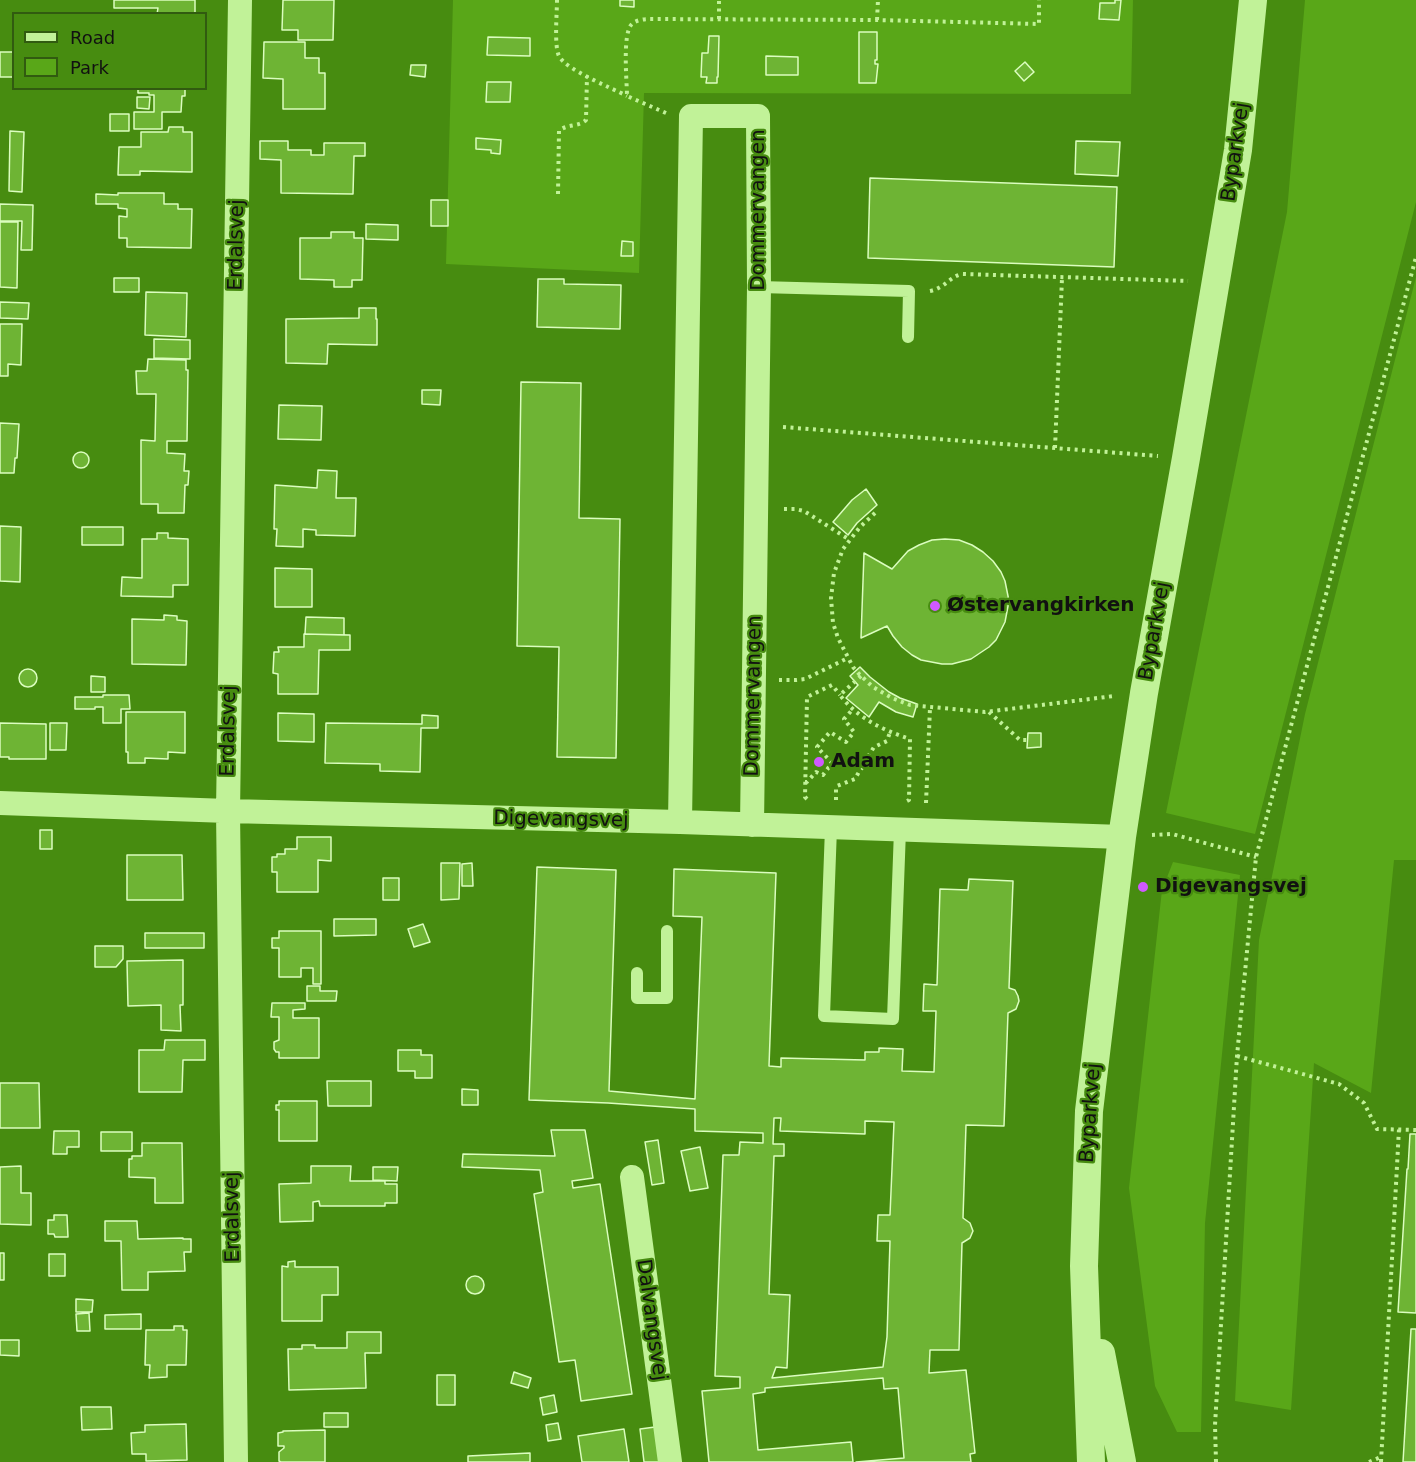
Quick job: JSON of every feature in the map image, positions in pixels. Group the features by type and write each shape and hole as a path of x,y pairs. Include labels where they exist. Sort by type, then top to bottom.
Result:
{"street":[{"name":"Erdalsvej","path":"236,1462 228,811 240,0"},
{"name":"Byparkvej","path":"1091,1462 1084,1266 1089,1111 1122,837 1144,693 1238,150 1253,0"},
{"name":"Dommervangen","path":"692,116 758,116 758,425 752,825"},
{"path":"681,822 692,116"},
{"name":"Digevangsvej","path":"0,803 1122,837"},
{"name":"Dalvangsvej","path":"632,1177 670,1462"},
{"name":"Byparkvej","path":"1084,1266 1122,1462"}],"lane":[{"path":"759,287 909,291 908,337"},
{"path":"831,828 824,1016 893,1019 900,830"},
{"path":"637,973 637,998 667,998 667,931"}],"path":[{"path":"557,0 558,56 566,65 665,113 692,116"},
{"path":"719,0 719,19"},
{"path":"877,20 878,0"},
{"path":"627,96 627,32 631,24 640,20 877,20 1039,24 1039,0"},
{"path":"558,194 559,131 586,120 587,76"},
{"path":"1216,1462 1215,1425 1237,1056 1256,857 1416,257"},
{"path":"909,291 939,289 957,275 962,274 1215,282"},
{"path":"1054,448 1062,278"},
{"path":"758,425 1186,458"},
{"path":"757,509 804,511 850,540"},
{"path":"875,513 860,527 843,549 836,567 831,598 833,622 838,638 848,658 861,676 873,687 891,699 910,705 989,712 1144,693"},
{"path":"755,681 805,679 848,658"},
{"path":"840,695 861,676"},
{"path":"814,799 805,798 807,697 832,685 853,709 870,722 910,739 909,800 906,802"},
{"path":"925,830 930,708"},
{"path":"805,782 816,772 823,775 832,763 817,747 830,732 846,742 854,732 844,719 853,709"},
{"path":"989,712 1020,740 1027,740"},
{"path":"829,800 836,800 837,786 855,779 868,761 872,749 887,741 890,732"},
{"path":"1122,837 1172,834 1256,857"},
{"path":"1237,1056 1339,1084 1364,1103 1377,1129 1416,1130"},
{"path":"1369,1462 1381,1460 1399,1129"}],"green space":[{"path":"453,0 1133,0 1131,94 644,93 639,273 446,264"},
{"path":"1305,0 1416,0 1416,202 1255,834 1166,813 1287,212"},
{"path":"1416,277 1416,860 1394,860 1371,1093 1314,1063 1291,1410 1235,1401 1259,940 1305,714"},
{"path":"1173,862 1240,875 1205,1223 1201,1432 1177,1432 1155,1386 1129,1188 1162,890"}],"building":[{"path":"114,0 195,0 195,12 157,12 158,8 114,8"},
{"path":"283,0 334,0 333,40 298,40 298,30 282,30"},
{"path":"620,0 634,0 634,7 620,6"},
{"path":"1115,0 1121,0 1119,20 1099,19 1100,3 1115,3"},
{"path":"859,32 877,32 876,83 859,83"},
{"path":"709,36 719,36 717,83 706,83 707,77 701,77 702,53 708,53"},
{"path":"488,37 530,38 530,56 487,55"},
{"path":"264,42 305,42 305,58 319,58 319,73 325,73 325,109 283,109 283,79 263,78"},
{"path":"0,52 12,52 12,77 0,77"},
{"path":"766,56 798,57 798,75 766,75"},
{"path":"1025,62 1034,72 1024,81 1015,71"},
{"path":"411,65 426,65 425,77 410,75"},
{"path":"487,82 511,82 510,102 486,102"},
{"path":"138,90 185,90 185,96 182,96 181,112 162,112 162,129 134,129 134,112 154,112 154,95 138,93"},
{"path":"137,97 150,97 149,109 137,108"},
{"path":"110,114 129,114 129,131 110,131"},
{"path":"169,127 183,127 183,132 192,132 192,172 140,171 140,175 118,175 119,147 141,147 141,132 168,132"},
{"path":"10,131 24,132 22,192 9,191"},
{"path":"476,138 501,140 500,154 491,153 491,150 476,149"},
{"path":"260,141 288,141 288,150 311,150 311,155 324,155 324,143 365,143 365,156 354,156 353,194 281,193 281,160 260,159"},
{"path":"1076,141 1120,142 1118,176 1075,174"},
{"path":"870,178 1117,187 1114,267 868,258"},
{"path":"118,193 164,193 164,204 178,204 178,209 192,209 191,248 127,247 127,238 119,238 119,216 127,217 127,209 118,208 118,204 96,204 96,194 118,195"},
{"path":"431,200 448,200 448,226 431,226"},
{"path":"0,204 33,205 32,250 21,250 22,221 0,221"},
{"path":"0,222 18,222 17,288 0,287"},
{"path":"366,224 398,225 398,240 366,239"},
{"path":"331,232 354,232 354,238 363,238 362,280 352,280 352,287 334,287 334,280 300,279 300,238 331,238"},
{"path":"622,241 633,242 633,256 621,256"},
{"path":"114,278 139,278 139,292 114,292"},
{"path":"538,279 564,279 564,284 621,285 620,329 537,327"},
{"path":"146,292 187,293 186,337 145,335"},
{"path":"0,302 29,303 28,319 0,318"},
{"path":"359,308 376,308 377,345 328,344 327,364 286,363 286,319 359,318"},
{"path":"0,324 22,324 21,365 8,364 8,376 0,376"},
{"path":"154,339 190,340 190,359 154,358"},
{"path":"148,359 186,360 186,370 188,370 187,441 167,441 167,453 185,454 184,471 189,471 188,485 185,485 184,513 158,513 158,504 141,504 141,440 155,441 156,394 137,394 136,371 147,371"},
{"path":"521,382 581,383 579,518 620,519 616,758 557,757 559,647 517,646"},
{"path":"422,390 441,390 440,405 422,404"},
{"path":"279,405 322,406 321,440 278,439"},
{"path":"0,423 19,424 14,473 0,473"},
{"path":"78,452 84,452 89,460 87,466 78,468 73,463 73,457"},
{"path":"318,470 337,471 336,498 356,498 355,536 316,535 316,530 303,529 303,547 276,546 275,485 317,488"},
{"path":"866,489 877,505 857,523 848,535 833,522 852,500"},
{"path":"0,526 21,527 20,582 0,581"},
{"path":"82,527 123,527 123,545 82,545"},
{"path":"157,533 168,533 168,538 188,539 188,585 173,585 173,597 121,596 122,577 142,578 142,539 157,539"},
{"name":"Østervangkirken","path":"932,540 959,540 972,545 993,561 1001,572 1009,601 1005,622 996,640 971,659 942,664 921,660 912,655 902,647 887,626 861,638 864,553 892,569 908,551"},
{"path":"275,568 312,569 312,607 275,607"},
{"path":"164,615 177,616 177,620 187,621 186,665 132,664 132,619 164,620"},
{"path":"306,617 344,618 344,635 305,634"},
{"path":"304,634 350,635 350,650 319,650 318,694 278,694 278,674 273,673 274,652 279,652 278,647 304,647"},
{"path":"860,667 889,692 917,704 913,717 896,712 879,702 869,717 846,698 858,685 850,676"},
{"path":"28,669 34,672 37,678 34,684 28,687 22,684 19,678 22,672"},
{"path":"91,676 105,677 105,692 91,692"},
{"path":"103,695 129,695 130,709 121,709 121,723 103,723 103,707 75,709 75,697 103,697"},
{"path":"126,712 185,712 185,753 168,752 168,759 145,758 145,763 128,763"},
{"path":"278,713 314,714 314,742 278,741"},
{"path":"422,715 438,716 438,728 421,728 420,772 380,771 380,764 325,763 326,723 422,724"},
{"path":"0,723 46,724 46,759 0,757"},
{"path":"50,723 67,723 66,750 50,750"},
{"path":"1028,733 1041,733 1041,747 1027,748"},
{"path":"40,830 52,830 52,849 40,849"},
{"path":"297,837 331,837 331,861 318,860 318,892 277,892 277,872 272,872 272,857 285,854 285,849 297,849"},
{"path":"127,855 182,855 183,900 127,900"},
{"path":"441,863 460,863 459,899 441,900"},
{"path":"472,863 473,886 462,886 462,864"},
{"path":"537,867 616,870 609,1091 695,1099 702,917 673,916 674,869 776,873 769,1066 781,1067 781,1058 865,1060 865,1052 879,1052 879,1048 903,1049 902,1071 934,1072 936,1011 923,1011 924,984 937,985 940,889 968,890 969,879 1013,881 1009,988 1015,990 1019,1001 1016,1009 1008,1013 1004,1126 966,1125 963,1218 970,1223 973,1231 970,1238 962,1243 959,1350 930,1350 929,1373 966,1370 975,1453 970,1454 971,1462 856,1462 904,1458 898,1388 884,1389 883,1378 765,1388 765,1392 753,1394 758,1450 851,1442 853,1462 709,1462 702,1391 740,1388 740,1377 715,1376 723,1155 739,1155 740,1142 763,1143 763,1133 695,1131 695,1109 529,1100","holes":["774,1118 781,1118 780,1131 865,1134 865,1121 894,1122 890,1215 878,1215 877,1241 890,1241 887,1337 883,1367 772,1378 776,1367 787,1368 790,1295 769,1294 774,1156 784,1156 784,1144 773,1144"]},
{"path":"383,878 399,878 399,900 383,900"},
{"path":"334,919 376,919 376,935 334,936"},
{"path":"423,924 430,942 414,947 408,929"},
{"path":"279,931 321,931 321,984 313,984 313,968 301,968 301,977 279,977 279,948 272,948 272,938 279,938"},
{"path":"145,933 204,933 204,948 145,948"},
{"path":"95,946 123,946 123,959 116,967 95,967"},
{"path":"183,960 181,1031 161,1030 161,1005 128,1006 127,961"},
{"path":"307,986 320,986 320,991 337,991 336,1001 307,1001"},
{"path":"272,1003 305,1003 305,1009 293,1010 293,1018 319,1018 319,1058 279,1058 279,1052 274,1049 274,1042 279,1040 279,1017 271,1017"},
{"path":"165,1040 205,1040 205,1060 183,1060 182,1092 139,1092 139,1050 164,1050"},
{"path":"398,1050 421,1050 421,1055 432,1055 432,1078 415,1078 415,1071 398,1071"},
{"path":"327,1081 371,1081 371,1106 328,1106"},
{"path":"0,1083 39,1083 40,1128 0,1128"},
{"path":"462,1089 478,1090 478,1105 462,1105"},
{"path":"279,1101 317,1101 317,1141 279,1141 279,1110 276,1110 276,1105 279,1105"},
{"path":"551,1130 585,1130 593,1178 572,1181 573,1188 600,1184 632,1394 581,1401 575,1360 559,1362 534,1194 543,1192 540,1170 462,1167 463,1154 555,1156"},
{"path":"54,1131 79,1131 79,1147 67,1147 67,1154 53,1154"},
{"path":"101,1132 132,1132 132,1151 101,1151"},
{"path":"1410,1134 1416,1134 1416,1313 1398,1312"},
{"path":"658,1140 664,1183 652,1185 645,1142"},
{"path":"142,1143 182,1143 183,1203 155,1203 155,1178 129,1177 129,1159 132,1159 132,1156 142,1156"},
{"path":"700,1147 708,1188 690,1191 681,1151"},
{"path":"21,1166 21,1193 31,1193 31,1225 0,1224 0,1167"},
{"path":"311,1166 351,1166 350,1181 385,1181 385,1184 397,1184 397,1203 385,1203 385,1206 320,1206 319,1201 313,1202 313,1221 280,1222 279,1184 311,1183"},
{"path":"373,1167 398,1167 397,1181 373,1180"},
{"path":"54,1215 67,1215 68,1237 55,1237 54,1234 48,1234 48,1220 54,1220"},
{"path":"105,1221 137,1221 138,1239 191,1239 191,1252 184,1252 185,1271 148,1272 148,1290 122,1290 121,1241 105,1241"},
{"path":"0,1253 4,1253 4,1280 0,1280"},
{"path":"49,1254 65,1254 65,1276 49,1276"},
{"path":"295,1261 295,1267 338,1267 338,1295 322,1295 322,1321 282,1321 282,1266 288,1267 288,1262"},
{"path":"475,1276 481,1279 484,1285 481,1291 475,1294 469,1291 466,1285 469,1279"},
{"path":"76,1299 93,1300 92,1312 76,1312"},
{"path":"89,1313 90,1331 77,1331 76,1314"},
{"path":"141,1314 141,1329 105,1329 105,1315"},
{"path":"174,1326 183,1326 183,1330 187,1330 186,1365 167,1365 167,1377 149,1378 150,1365 145,1365 146,1330 174,1330"},
{"path":"1411,1329 1416,1329 1416,1462 1403,1462"},
{"path":"347,1332 381,1332 381,1353 365,1353 366,1388 289,1390 288,1349 302,1349 302,1345 315,1345 315,1348 347,1348"},
{"path":"0,1340 19,1340 19,1356 0,1355"},
{"path":"514,1372 531,1378 528,1388 511,1383"},
{"path":"437,1375 455,1375 455,1405 437,1405"},
{"path":"554,1395 557,1412 543,1415 540,1398"},
{"path":"81,1407 111,1407 112,1429 82,1430"},
{"path":"324,1413 348,1413 348,1427 324,1427"},
{"path":"558,1423 561,1439 548,1441 546,1425"},
{"path":"186,1424 187,1460 146,1461 146,1454 132,1454 131,1433 145,1432 145,1425"},
{"path":"655,1427 660,1462 644,1462 640,1429"},
{"path":"624,1429 629,1462 582,1462 578,1436"},
{"path":"325,1430 325,1462 279,1461 279,1452 284,1446 278,1446 278,1433"},
{"path":"530,1453 530,1462 468,1462 468,1456"}],"place":[{"name":"Østervangkirken","path":"935,606"},
{"name":"Adam","path":"819,762"},
{"name":"Digevangsvej","path":"1143,887"}]}
